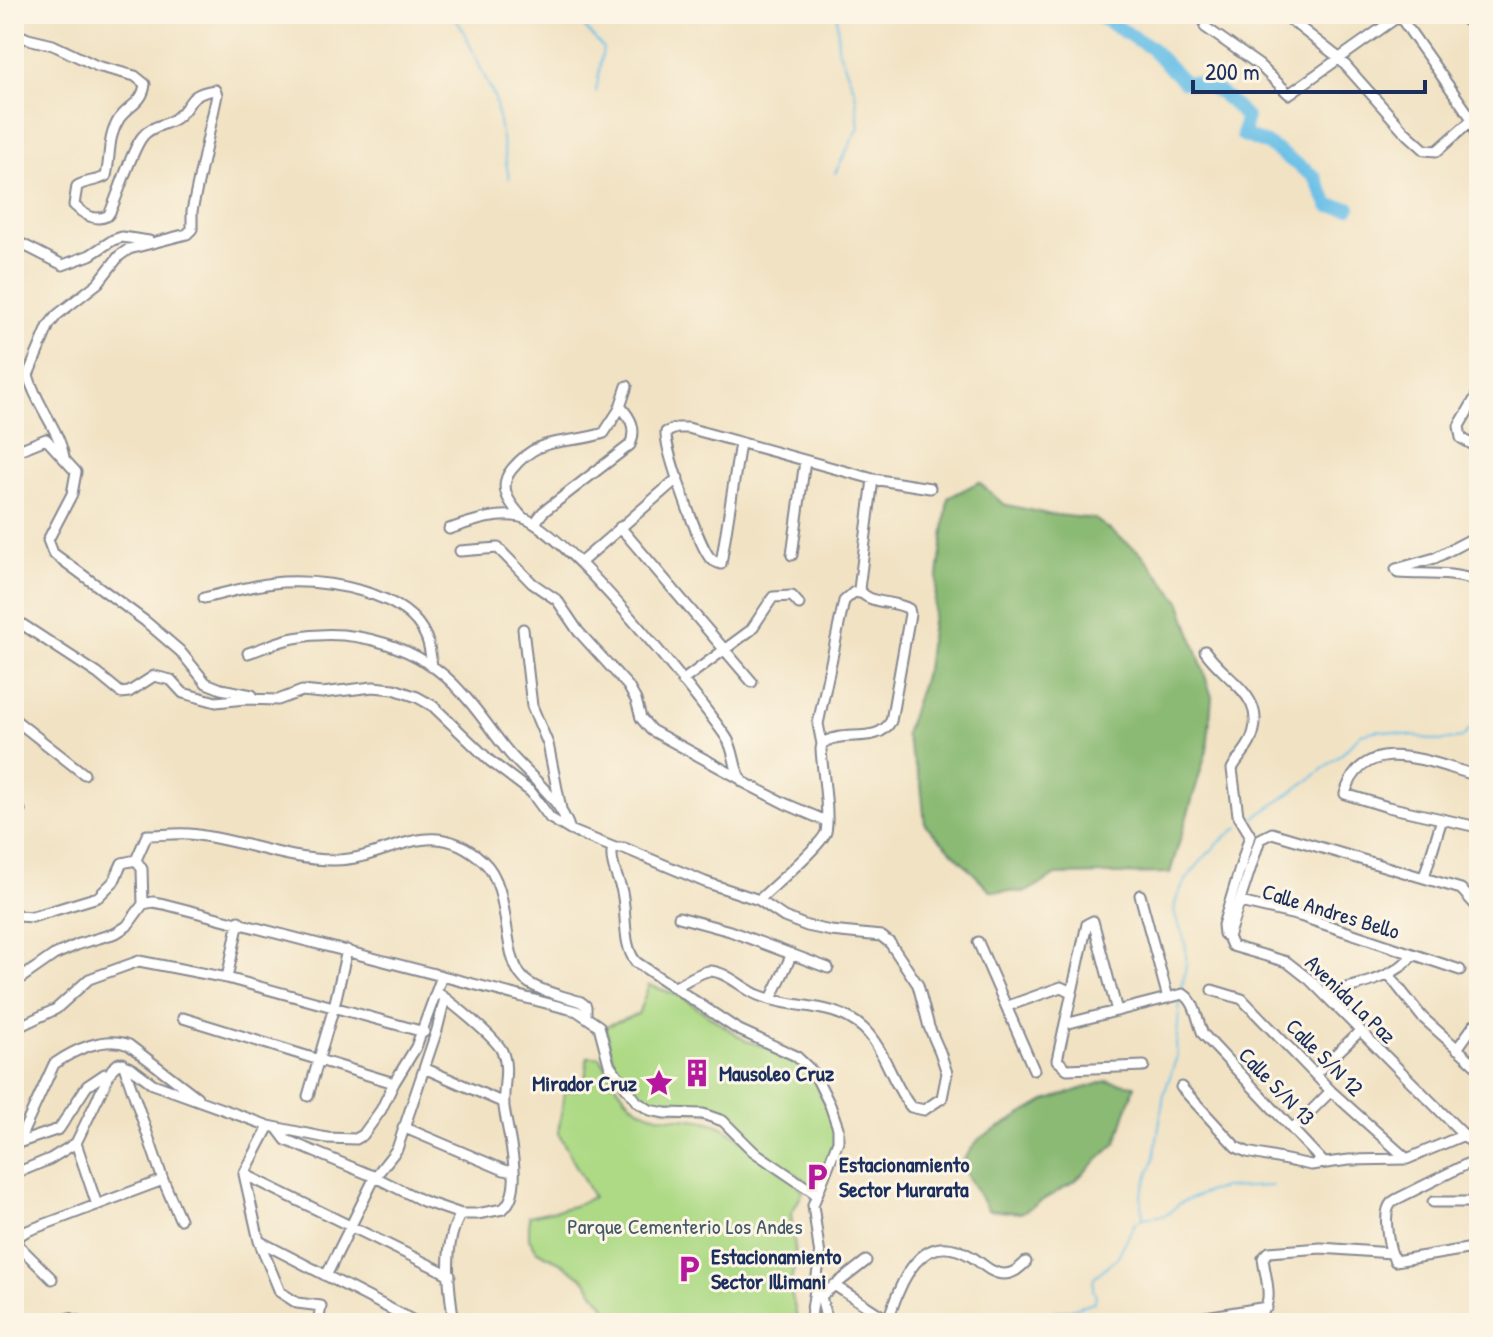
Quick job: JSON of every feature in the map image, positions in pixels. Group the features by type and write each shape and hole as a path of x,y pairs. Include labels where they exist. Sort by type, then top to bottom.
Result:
{"street":[{"path":"1283,14 1339,58 1425,150 1437,151 1476,117"},
{"path":"1300,28 1301,14"},
{"path":"1457,14 1479,29"},
{"path":"1205,27 1259,65 1289,94 1398,15 1476,117 1479,148"},
{"path":"14,33 53,45 97,66 135,76 145,84 137,105 122,115 112,131 106,176 99,180 86,180 77,186 74,205 93,218 107,216 113,210 122,174 142,136 153,127 176,118 194,95 215,90 217,95 192,211 192,229 187,234 129,249 119,256 98,283 49,325 28,375 37,400 59,435 64,457 77,478 65,510 50,533 48,540 53,553 145,621 180,651 206,683 267,700"},
{"path":"14,240 63,265 90,255 122,237 157,241"},
{"path":"14,371 28,375"},
{"path":"523,518 511,505 505,488 506,477 536,447 604,433 612,424 627,386"},
{"path":"1479,392 1459,426 1461,438 1479,448"},
{"path":"535,523 543,512 630,445 634,427 620,406"},
{"path":"740,443 721,564 712,560 704,547 678,478 665,440 666,432 671,429 688,428 873,479 930,488"},
{"path":"14,452 46,439 59,456 64,457"},
{"path":"792,555 805,461"},
{"path":"580,563 678,478"},
{"path":"860,593 873,479"},
{"path":"449,529 505,515 535,523 580,563 682,681 728,739 739,778"},
{"path":"620,527 752,682"},
{"path":"1479,535 1435,558 1396,569 1402,574 1442,573 1479,582"},
{"path":"460,551 498,548 532,583 557,600 578,631 628,686 641,718 651,730 786,804 826,821"},
{"path":"204,598 283,582 324,583 360,591 396,605 413,619 426,636 432,667"},
{"path":"759,900 820,842 826,830 822,744 818,724 844,601 854,592 903,605 909,609 891,721 883,731 875,734 835,737 822,744"},
{"path":"682,681 751,630 773,597 792,596 799,604"},
{"path":"14,619 98,674 121,693 129,692 154,676 171,680 183,693 192,697 216,702 278,700 302,691 322,693 373,687 394,689 417,697 433,706 504,773 531,792 550,818 570,830 759,900 784,917 807,926 881,936 890,943 918,985 929,1027 947,1073 942,1098 924,1110 911,1107 901,1095 876,1043 864,1028 819,1006 757,995 714,972 706,972 675,987"},
{"path":"523,629 532,706 548,744 562,812 570,830"},
{"path":"248,653 298,637 343,635 394,646 432,667 461,691 512,756 538,781 562,812"},
{"path":"1205,651 1216,667 1247,696 1256,711 1250,741 1232,769 1238,815 1250,835 1223,925 1224,934 1228,937 1260,839 1272,833 1461,889 1479,909"},
{"path":"14,719 84,774"},
{"path":"1473,826 1345,794 1356,772 1379,756 1407,757 1479,776"},
{"path":"14,796 20,810 14,863"},
{"path":"1424,877 1442,819"},
{"path":"136,860 147,835 189,834 335,861 412,840 453,842 469,850 491,870 504,909 514,961 523,978 542,989 581,1002 586,1006 586,1015"},
{"path":"615,848 611,856 625,905 629,954 650,973 746,1034 796,1056 814,1073 835,1118 838,1141 813,1205 820,1256 817,1295 810,1323"},
{"path":"14,983 54,955 116,933 127,926 143,904 142,869 136,860"},
{"path":"14,912 19,916 32,917 87,902 109,889 122,863 136,860"},
{"path":"1065,1024 1168,998 1140,895"},
{"path":"143,904 153,902 239,921 577,1011 599,1026 609,1064 637,1102 650,1110 703,1114 723,1121 753,1151 816,1194"},
{"name":"Calle Andres Bello","path":"1240,902 1300,916 1460,970"},
{"path":"679,917 730,931 828,968"},
{"path":"227,978 239,921"},
{"path":"1117,1011 1093,921 1087,924 1057,1060 1067,1069 1144,1066"},
{"name":"Avenida La Paz","path":"1228,937 1232,946 1287,962 1324,994 1477,1146"},
{"path":"978,942 1034,1070"},
{"path":"308,1096 347,950"},
{"path":"771,999 792,954"},
{"path":"1324,994 1388,974 1412,955"},
{"path":"14,1029 56,1009 89,979 139,961 227,978 424,1032"},
{"path":"1388,974 1422,1017 1479,1068"},
{"path":"326,1276 375,1177 397,1149 437,1030 442,976"},
{"path":"1008,1006 1061,987 1071,992"},
{"name":"Calle S/N 12","path":"1212,990 1242,999 1331,1091 1407,1159"},
{"name":"Calle S/N 13","path":"1168,998 1183,994 1189,998 1203,1034 1324,1163"},
{"path":"123,1063 153,1084 273,1127 327,1138 356,1139 363,1135 381,1110 441,995"},
{"path":"273,1127 286,1140 375,1177 423,1201 461,1214 503,1209 510,1199 514,1172 504,1103 503,1052 441,995"},
{"path":"183,1018 394,1083"},
{"path":"1457,1049 1474,1025"},
{"path":"1315,1074 1360,1031"},
{"path":"14,1144 54,1064 102,1042 119,1041 129,1045 207,1104"},
{"path":"14,1174 50,1159 76,1143 110,1074 119,1063 123,1063"},
{"path":"123,1063 163,1180 180,1219"},
{"path":"424,1068 504,1103"},
{"path":"14,1144 59,1129 87,1086 110,1074"},
{"path":"1181,1087 1242,1151 1301,1165 1407,1159 1464,1135"},
{"path":"1294,1128 1331,1091"},
{"path":"273,1127 244,1174 259,1241 280,1292 297,1303 321,1306 318,1323"},
{"path":"403,1127 514,1172"},
{"path":"76,1143 97,1205"},
{"path":"1393,1257 1387,1217 1391,1203 1477,1161 1472,1153 1477,1146"},
{"path":"244,1174 450,1275"},
{"path":"52,1279 17,1244 17,1237 163,1180"},
{"path":"1433,1202 1479,1202"},
{"path":"454,1323 450,1275 453,1226 461,1214"},
{"path":"259,1241 418,1323"},
{"path":"1254,1323 1267,1307 1269,1295 1263,1258 1269,1252 1311,1247 1393,1257 1479,1247"},
{"path":"834,1285 888,1322 905,1277 913,1264 927,1252 954,1248 975,1258 990,1270 1004,1274 1017,1270 1026,1262"},
{"path":"817,1295 866,1261"},
{"path":"817,1295 827,1323"},
{"path":"1187,1323 1193,1319 1267,1307"},
{"path":"52,1323 69,1318 87,1323"}],"green space":[{"path":"979,482 1003,504 1047,514 1095,519 1141,553 1181,603 1212,697 1207,750 1170,873 1056,875 1026,892 991,891 925,824 921,785 905,734 926,670 948,498"},
{"name":"Parque Cementerio Los Andes","path":"649,985 680,996 746,1041 783,1052 813,1077 831,1117 836,1139 824,1170 818,1168 811,1184 762,1151 722,1113 657,1106 646,1101 625,1079 611,1054 606,1026 638,1014"},
{"name":"Parque Cementerio Los Andes","path":"587,1057 600,1057 622,1092 638,1108 662,1117 702,1120 720,1126 745,1142 800,1187 803,1192 791,1214 796,1257 790,1286 798,1323 617,1323 585,1280 560,1262 537,1251 529,1238 529,1216 574,1206 593,1197 558,1133 565,1091 585,1088"},
{"path":"1106,1081 1135,1085 1116,1143 1075,1181 1021,1213 988,1210 960,1164 979,1139 1045,1101"}],"waterway":[{"path":"451,14 462,28 495,99 509,179"},
{"path":"583,14 579,21 603,48 596,92"},
{"path":"835,173 859,127 855,91 838,49 837,14"},
{"path":"1096,14 1151,48 1184,82 1204,85 1226,97 1246,117 1243,135 1269,145 1315,177 1329,206 1349,208"},
{"path":"1250,821 1309,780 1361,734 1380,730 1440,741 1462,738 1479,719"},
{"path":"1182,988 1186,953 1175,915 1175,904 1197,866 1239,827"},
{"path":"1143,1218 1141,1195 1154,1159 1164,1094 1177,1056 1180,1001"},
{"path":"1039,1323 1054,1311 1094,1302 1094,1277 1117,1258 1135,1223 1143,1218 1166,1215 1180,1203 1210,1191 1273,1186"}],"place":[{"name":"Mausoleo Cruz","path":"697,1073"},
{"name":"Mirador Cruz","path":"659,1083"},
{"name":"Estacionamiento Sector Murarata","path":"817,1177"},
{"name":"Estacionamiento Sector Illimani","path":"689,1269"}]}
